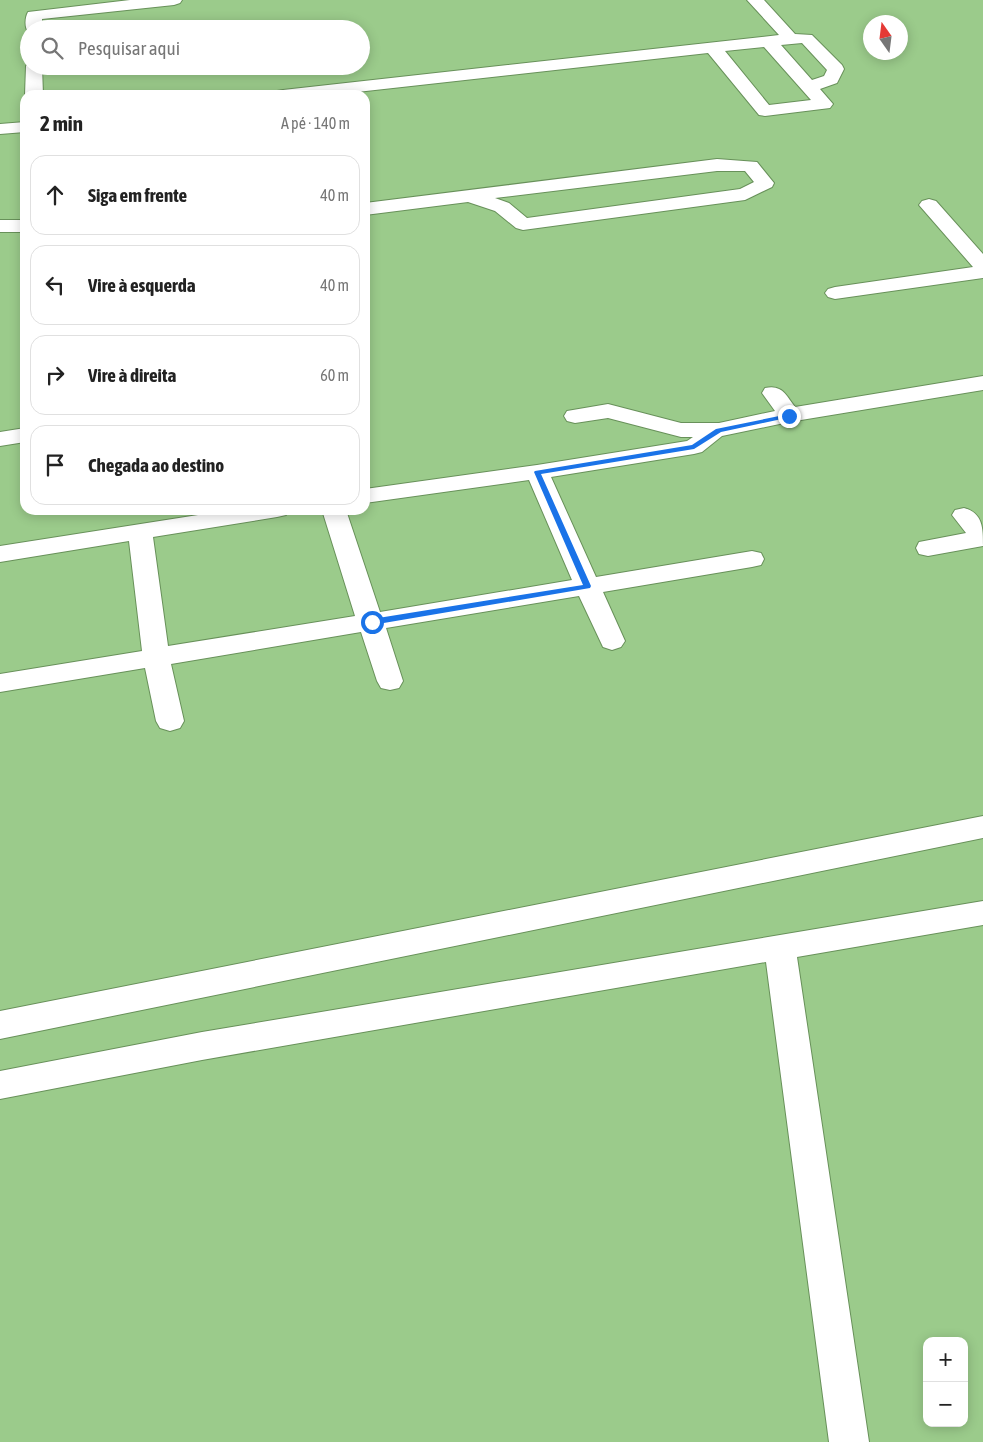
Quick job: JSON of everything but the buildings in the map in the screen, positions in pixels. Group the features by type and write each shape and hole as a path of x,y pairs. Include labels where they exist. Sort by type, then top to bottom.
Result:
{"lane":[{"path":"34,20 34,15 174,0"},
{"path":"755,0 790,39"},
{"path":"329,90 806,38 836,69 831,79 808,88"},
{"path":"713,48 765,110 824,104 769,42"},
{"path":"34,75 34,90"},
{"path":"0,129 20,127"},
{"path":"370,208 472,197 632,174 717,165 750,166 765,183 745,194 716,198 721,206 702,214 664,222 634,220 610,212 523,224 502,207 472,197"},
{"path":"929,205 983,266"},
{"path":"0,226 20,226"},
{"path":"835,294 983,272"},
{"path":"576,416 608,411 681,430 719,430 789,416 983,383"},
{"path":"773,393 789,416"},
{"path":"370,495 537,472 694,447 719,430"},
{"path":"0,438 20,436"},
{"path":"537,472 612,641"},
{"path":"0,554 247,515"},
{"path":"335,515 390,681"},
{"path":"928,548 983,538 964,515"},
{"path":"140,533 156,658 170,721"},
{"path":"0,683 752,559"},
{"path":"0,1025 983,827"},
{"path":"0,1085 202,1046 983,913"},
{"path":"780,948 849,1442"}],"shaded area":[{"path":"0,0 983,0 983,1442 0,1442"}],"route":[{"path":"372,622 587,586 537,472 694,447 719,430 789,416"}]}
